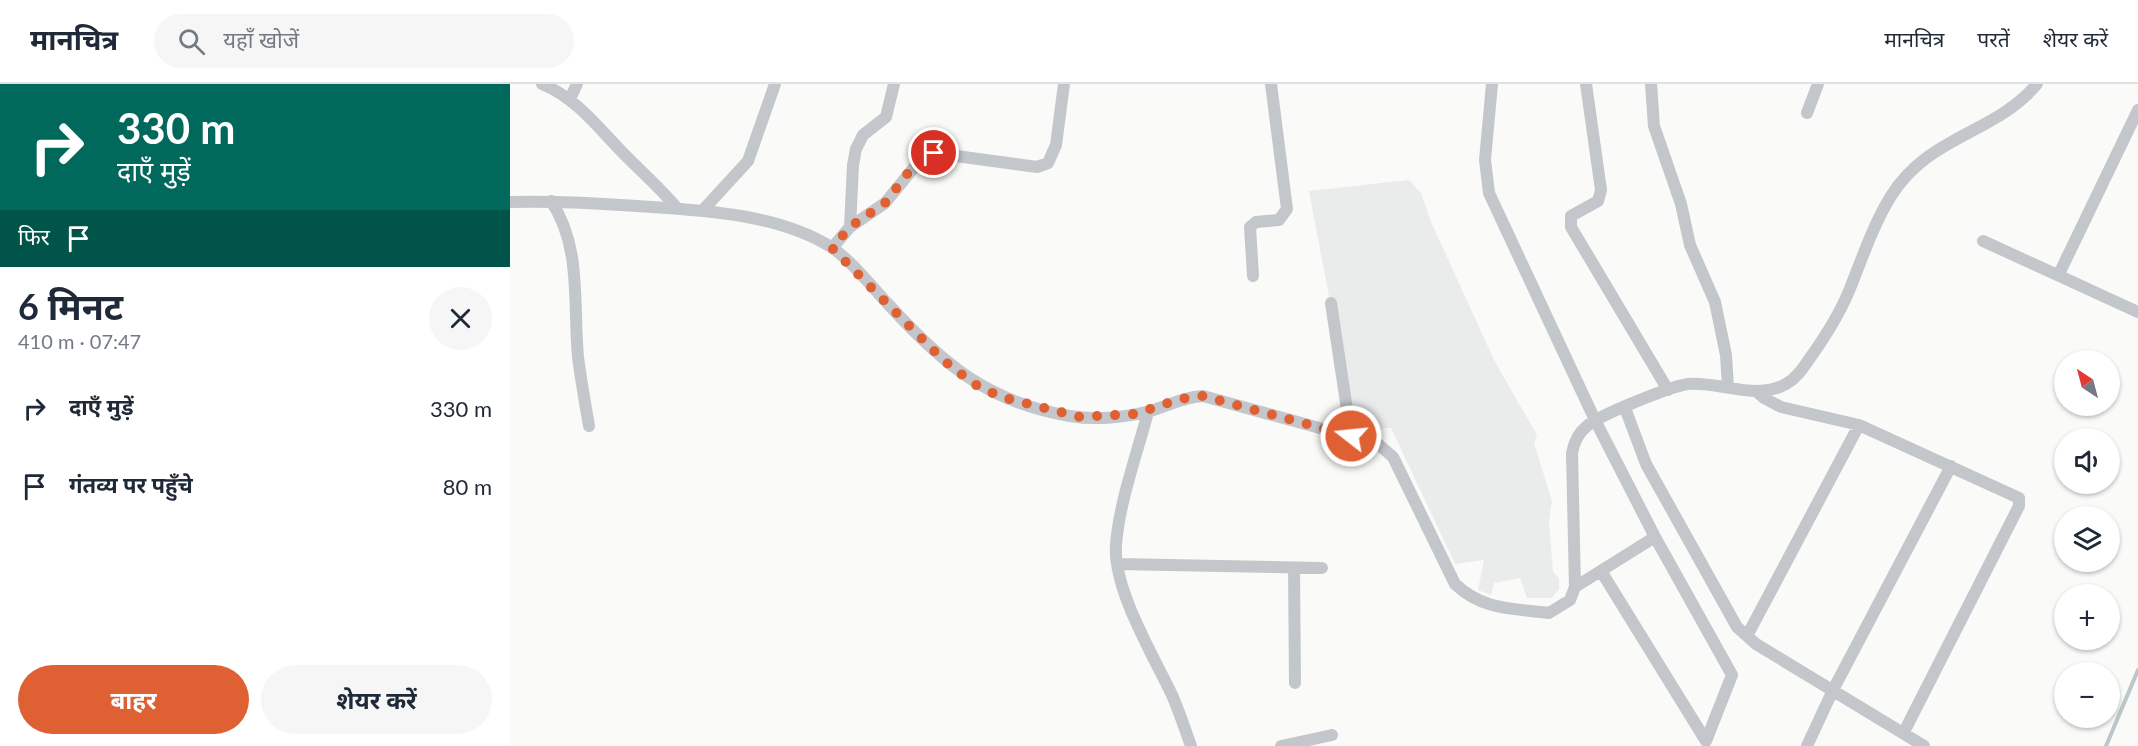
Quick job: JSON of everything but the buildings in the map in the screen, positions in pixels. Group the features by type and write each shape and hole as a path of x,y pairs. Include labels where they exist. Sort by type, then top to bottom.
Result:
{"street":[{"path":"542,84 570,99 660,188 677,208"},
{"path":"570,99 577,84"},
{"path":"703,210 748,161 775,84"},
{"path":"850,227 856,149 863,135 886,117 894,84"},
{"path":"832,248 850,227 885,203 925,154 934,153 1038,167 1048,163 1056,145 1065,84"},
{"path":"1253,276 1250,227 1256,222 1279,220 1287,209 1271,84"},
{"path":"1492,84 1485,160 1489,193 1655,537 1732,675 1705,744"},
{"path":"1586,84 1601,190 1598,201 1571,216 1571,227 1668,390"},
{"path":"1651,84 1654,126 1681,204 1692,252 1716,302 1726,355 1728,387"},
{"path":"1807,113 1818,84"},
{"path":"510,202 551,201 703,210 783,226 832,248 943,360 992,393 1031,406 1080,417 1148,412 1180,399 1210,397 1378,444 1393,457 1450,576 1471,599 1485,604 1549,613 1570,600 1575,587 1572,453 1577,437 1598,419 1687,384 1757,392 1780,387 1795,378 1822,342 1848,293 1874,226 1904,176 1929,154 2024,99 2037,84"},
{"path":"2059,274 2138,110"},
{"path":"551,201 566,226 572,254 579,358 589,426"},
{"path":"1983,241 2138,312"},
{"path":"1331,303 1351,436"},
{"path":"1757,392 1781,407 1859,425 2019,498 2019,506 1904,732"},
{"path":"1622,409 1646,464 1729,615 1747,636 1924,746"},
{"path":"1148,412 1119,525 1117,564 1138,627 1172,696 1191,746"},
{"path":"1747,636 1859,425"},
{"path":"1807,746 1833,690 1951,465"},
{"path":"1575,587 1655,537"},
{"path":"1117,564 1323,568"},
{"path":"1294,568 1295,683"},
{"path":"1601,571 1705,744"},
{"path":"1281,746 1332,735"}],"shaded area":[{"path":"1409,180 1421,193 1431,222 1495,362 1537,435 1534,443 1552,501 1549,522 1553,572 1559,578 1559,589 1552,598 1527,598 1520,578 1494,583 1491,595 1478,590 1484,560 1455,564 1391,428 1354,429 1309,191"}],"waterway":[{"path":"2106,746 2138,670"}],"route":[{"path":"934,153 925,154 918,160 896,192 875,212 850,227 832,248 879,294 917,336 958,373 974,384 1001,397 1035,408 1080,417 1148,412 1180,399 1203,396 1351,436"}]}
